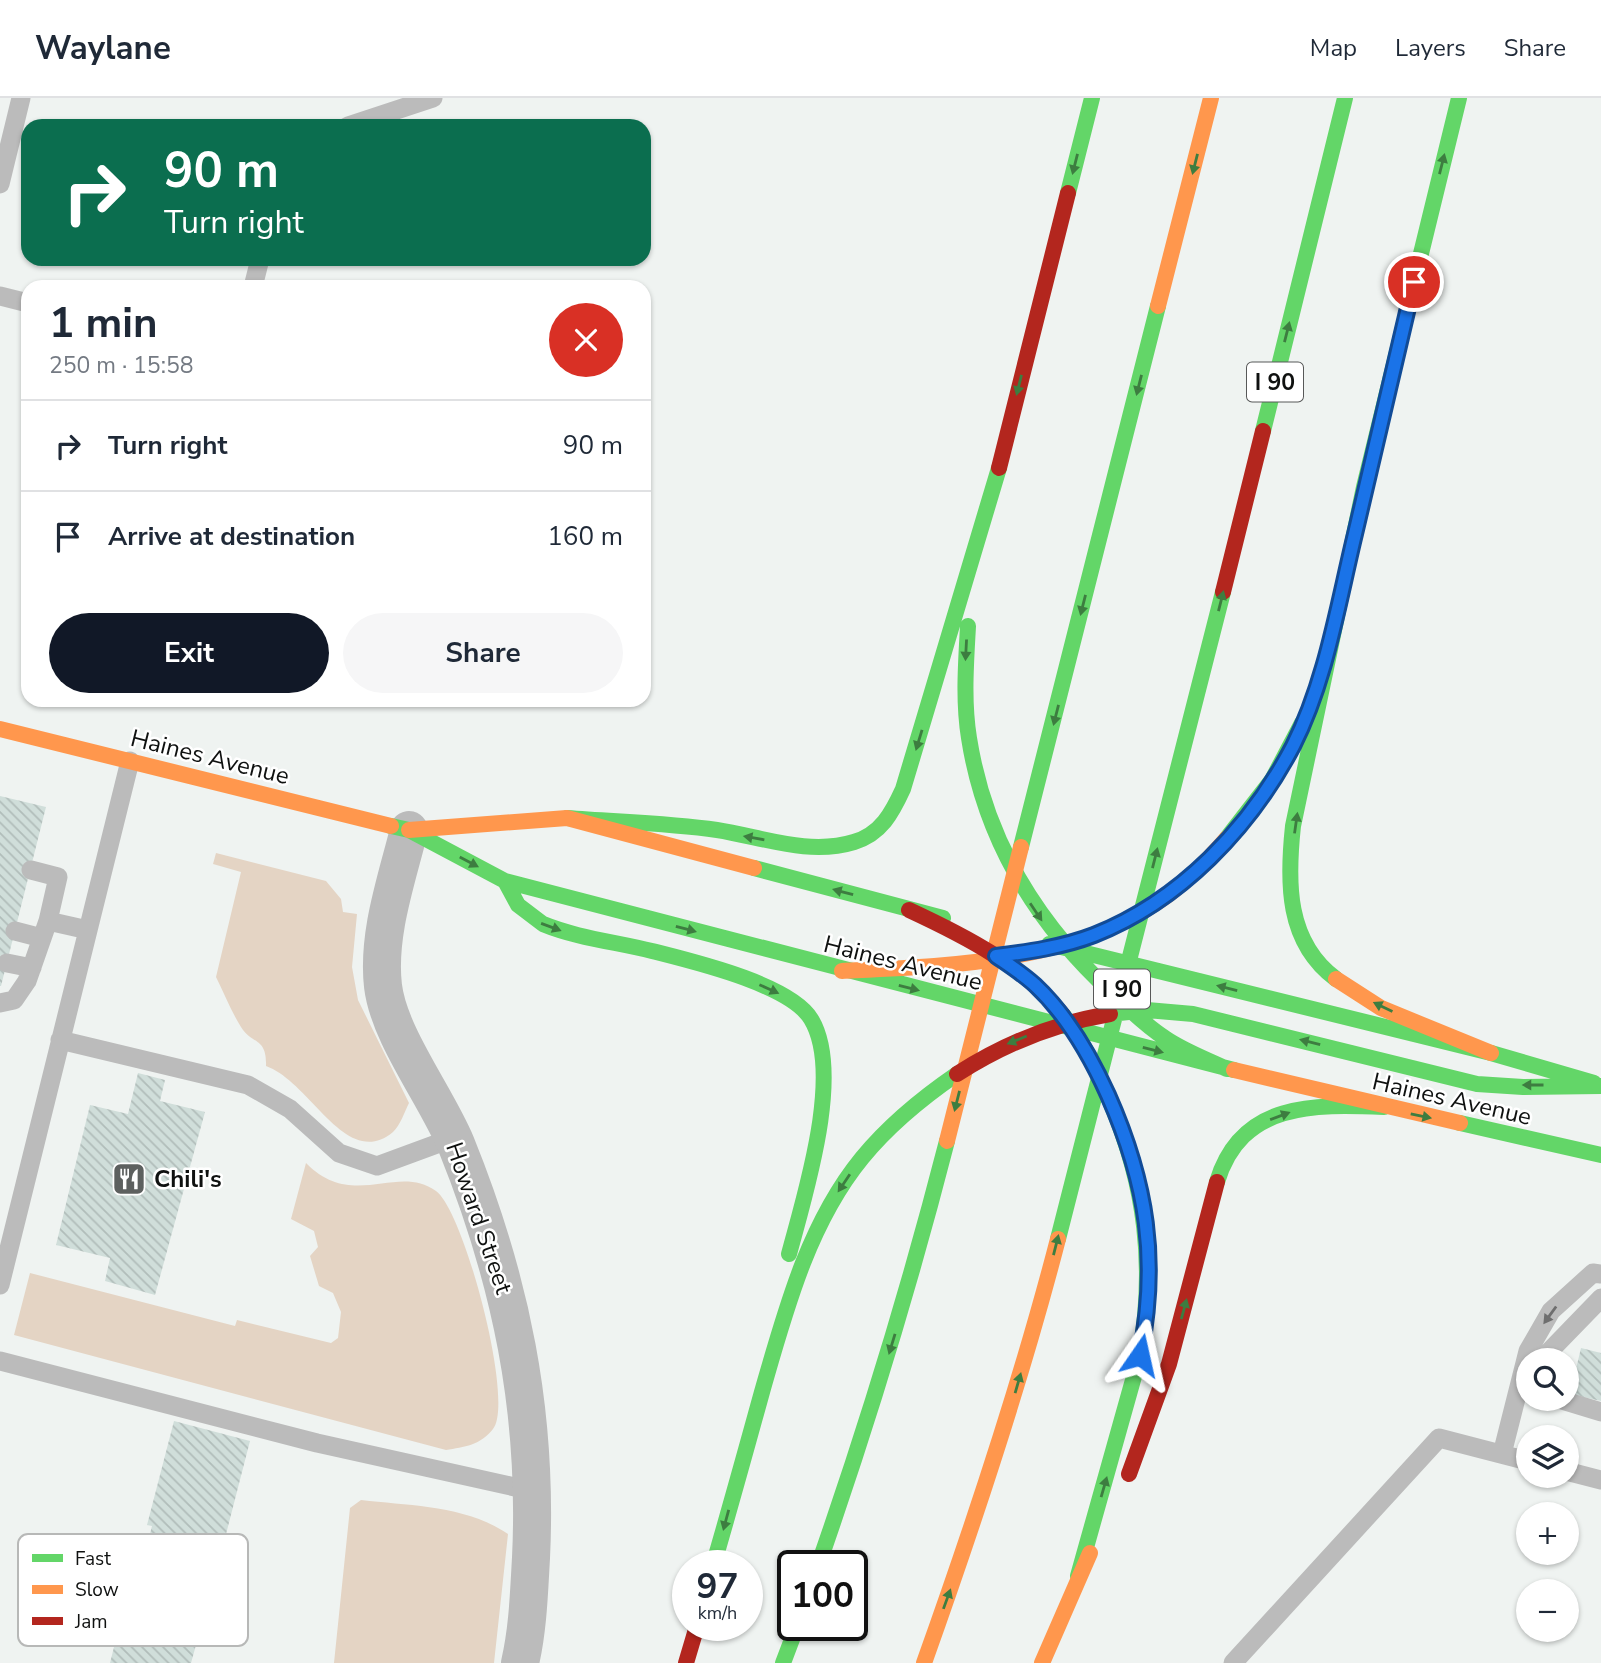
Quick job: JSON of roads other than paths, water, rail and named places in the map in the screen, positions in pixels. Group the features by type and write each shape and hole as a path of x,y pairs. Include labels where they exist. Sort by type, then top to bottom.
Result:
{"main road":[{"path":"567,818 718,831 797,845 828,846 873,834 889,818 903,789 988,510 1092,98"},
{"path":"824,1550 869,1419 912,1279 1211,98"},
{"name":"I 90","path":"924,1663 968,1540 1039,1311 1204,667 1345,98"},
{"path":"1458,98 1330,642 1290,862 1290,903 1298,932 1314,960 1333,979 1363,998 1491,1053"},
{"path":"988,510 966,644 965,688 976,771 984,807 1005,861 1060,945 1092,978 1161,1036 1227,1069"},
{"path":"842,971 922,968 1060,945 1092,936 1149,909 1214,854 1268,788 1293,745 1330,642"},
{"name":"Haines Avenue","path":"0,729 409,830 505,881 842,971 1227,1069 1601,1156"},
{"name":"Haines Avenue","path":"409,830 567,818 909,910 1491,1053 1601,1085"},
{"path":"505,881 513,903 531,919 553,928 724,971 760,985 789,998 810,1017 818,1036 822,1064 816,1134 738,1475"},
{"path":"909,910 971,939 1034,984 1093,1062 1135,1165 1145,1206 1150,1277 1148,1318 1078,1576"},
{"path":"717,1550 795,1281 818,1227 841,1184 893,1121 949,1078 1017,1039 1135,1013 1170,1011 1238,1025 1480,1085 1601,1085"},
{"path":"1042,1663 1078,1576 1122,1489 1159,1402 1219,1180 1236,1140 1259,1123 1291,1111 1322,1107 1384,1107"},
{"path":"1518,1137 1574,1132"},
{"path":"686,1663 693,1641"},
{"path":"783,1663 791,1641"}],"street":[{"name":"Howard Street","path":"409,830 381,960 383,988 391,1016 453,1138 477,1196 507,1295 531,1441 533,1492 530,1581 520,1663"}],"lane":[{"path":"0,184 21,98"},
{"path":"369,119 433,98"},
{"path":"0,296 21,301"},
{"path":"0,1285 130,761"},
{"path":"0,1003 14,1000 27,981 45,930 58,877 30,870"},
{"path":"15,931 88,930"},
{"path":"7,963 32,968"},
{"path":"60,1040 248,1085 290,1109 339,1153 377,1166 453,1138"},
{"path":"1502,1454 1528,1351 1551,1311 1593,1273 1601,1274"},
{"path":"1552,1348 1601,1297"},
{"path":"0,1361 317,1443 533,1492"},
{"path":"1579,1405 1601,1412"},
{"path":"1233,1663 1439,1438 1516,1458"},
{"path":"1579,1474 1601,1480"}],"place":[{"name":"Chili's","path":"129,1179"}]}
